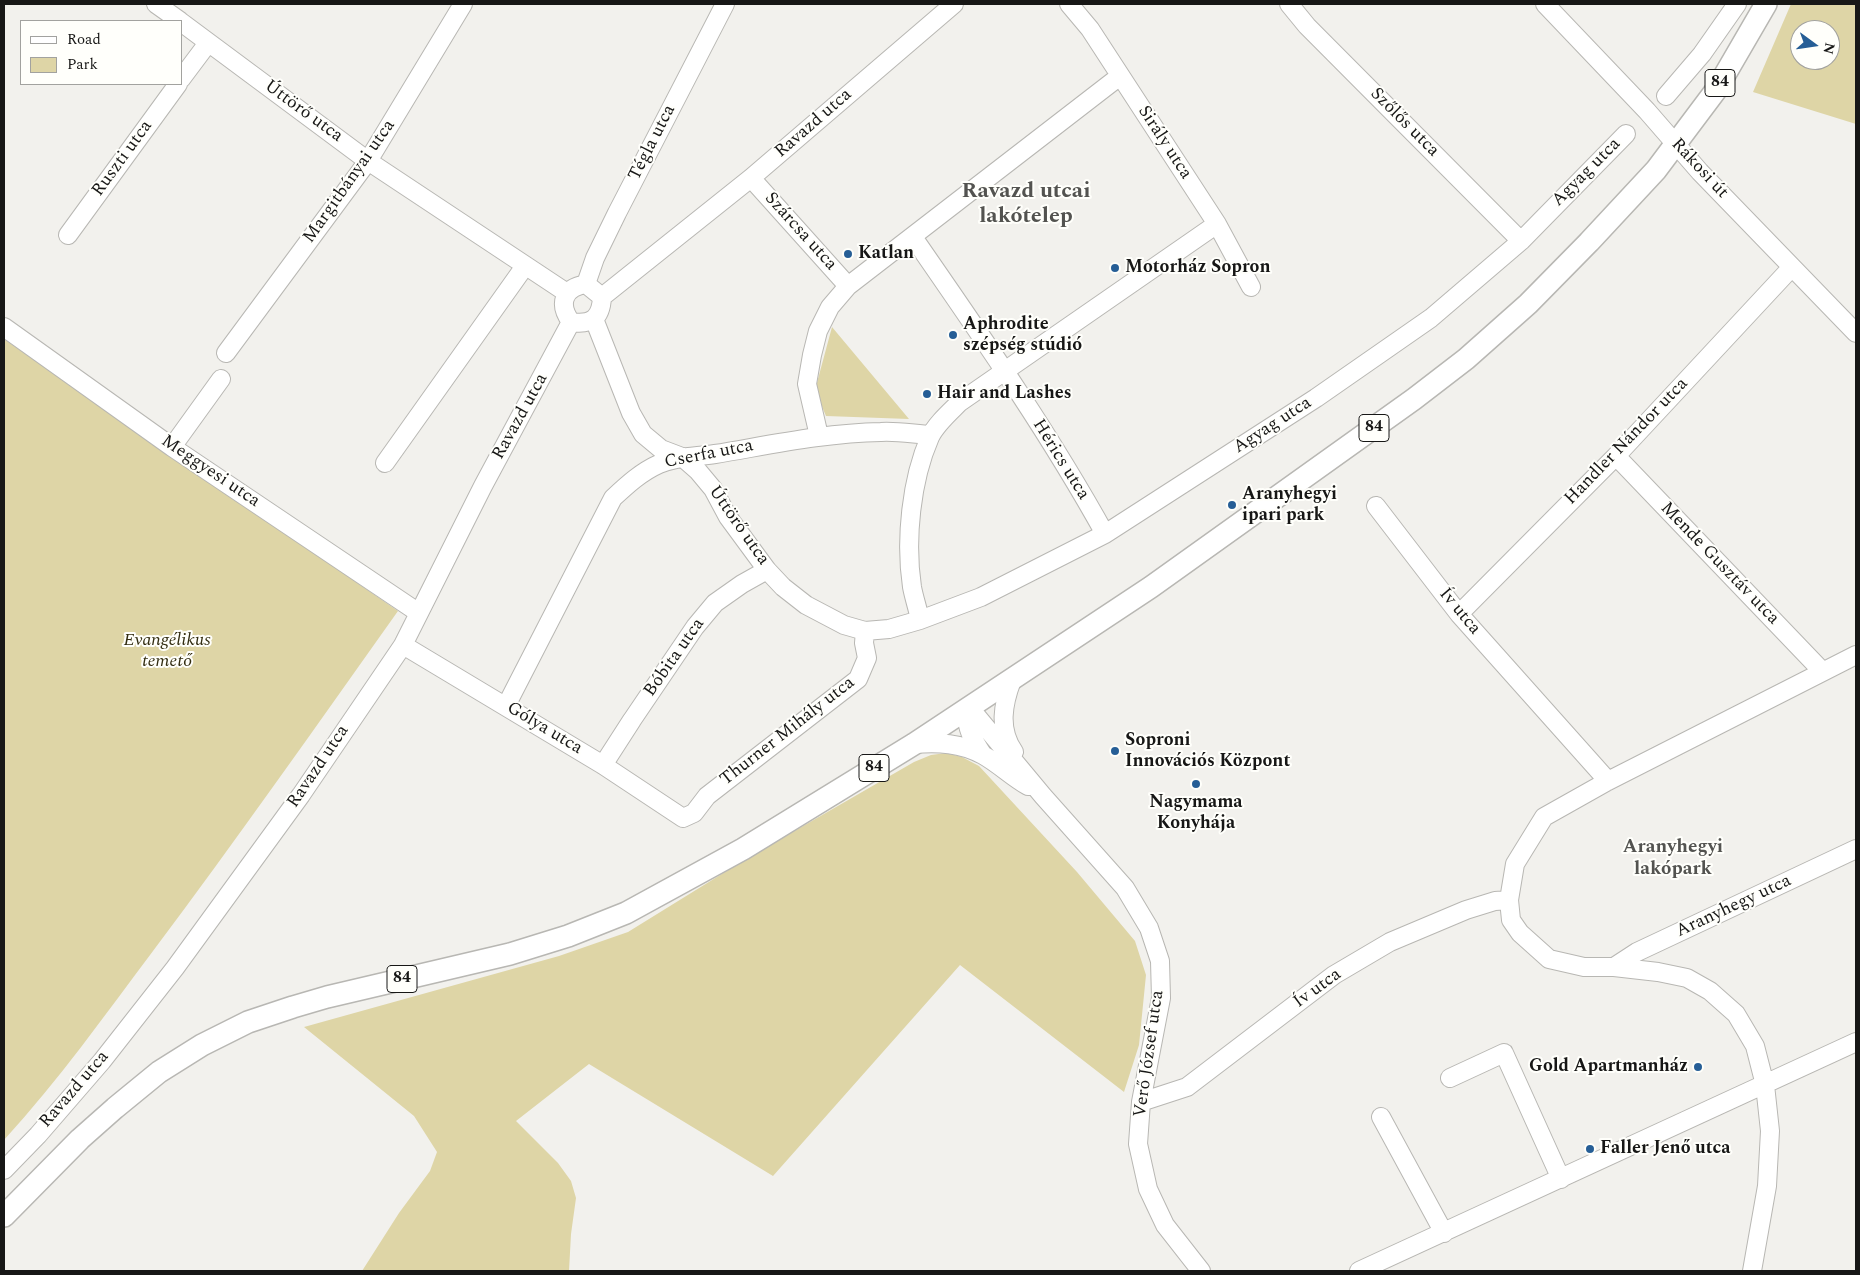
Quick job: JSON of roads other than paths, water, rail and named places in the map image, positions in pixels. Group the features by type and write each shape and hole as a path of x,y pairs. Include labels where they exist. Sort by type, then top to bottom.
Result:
{"main road":[{"name":"84","path":"4,1216 80,1139 115,1108 159,1072 202,1045 248,1022 293,1007 510,954 568,936 626,913 743,848 914,744 1151,588 1414,399 1466,359 1528,304 1590,242 1656,170 1716,90 1766,4"}],"street":[{"name":"Margitbányai utca","path":"226,353 368,161 463,4"},
{"name":"Tégla utca","path":"586,284 595,258 617,212 725,4"},
{"name":"Ravazd utca","path":"602,297 751,178 954,4"},
{"name":"Sirály utca","path":"1069,4 1090,29 1217,224 1251,287"},
{"name":"Szőlős utca","path":"1289,4 1307,26 1520,241"},
{"name":"Rákosi út","path":"1545,4 1792,268 1856,333"},
{"path":"1666,96 1702,54 1737,4"},
{"name":"Úttörő utca","path":"163,6 178,20"},
{"name":"Úttörő utca","path":"182,23 368,161 566,293"},
{"path":"182,78 208,42"},
{"path":"819,436 807,384 818,331 830,306 848,286 1120,76"},
{"name":"Ruszti utca","path":"68,235 177,85"},
{"name":"Agyag utca","path":"865,631 889,629 920,620 981,597 1105,534 1293,413 1431,318 1520,241 1626,134"},
{"name":"Szárcsa utca","path":"751,178 848,286"},
{"path":"920,620 912,586 910,527 919,470 930,435 960,402 1217,224"},
{"name":"Hérics utca","path":"913,237 1004,370 1077,484 1105,534"},
{"path":"386,463 526,266"},
{"name":"Handler Nándor utca","path":"1459,614 1616,456 1792,268"},
{"path":"586,284 602,297 602,309 594,319 582,324 571,322 565,313 563,304 566,293 575,286 586,284"},
{"name":"Úttörő utca","path":"594,319 631,413 643,434 661,449 682,457 713,488 728,517 767,570 783,587 806,605 844,626 865,631"},
{"name":"Ravazd utca","path":"4,1170 38,1135 102,1061 175,968 301,796 403,645 483,486 571,322"},
{"name":"Meggyesi utca","path":"4,327 172,447 419,613"},
{"path":"172,447 221,379"},
{"name":"Cserfa utca","path":"506,706 613,498 634,478 659,464 682,457 714,454 819,436 882,431 930,435"},
{"name":"Mende Gusztáv utca","path":"1616,456 1822,671"},
{"name":"Ív utca","path":"1376,506 1459,614 1608,782"},
{"name":"Bóbita utca","path":"603,765 690,635 715,603 742,584 767,570"},
{"name":"Thurner Mihály utca","path":"683,818 694,813 707,796 858,679 866,658 865,631"},
{"name":"Gólya utca","path":"403,645 603,765 683,818"},
{"path":"1752,1271 1767,1186 1770,1131 1765,1085 1756,1046 1736,1014 1710,991 1687,978 1658,972 1614,967 1584,968 1549,958 1520,932 1511,920 1509,900 1515,864 1544,817 1856,654"},
{"path":"1012,680 1004,707 1005,733 1011,748 1043,796"},
{"path":"968,708 966,720 968,728 983,755"},
{"name":"Verő József utca","path":"968,708 1125,888 1149,928 1160,961 1161,998 1141,1102 1138,1144 1148,1189 1165,1225 1201,1271"},
{"path":"914,744 937,742 962,746 983,755 1043,796"},
{"name":"Aranyhegy utca","path":"1614,967 1637,952 1856,849"},
{"name":"Ív utca","path":"1141,1102 1187,1087 1334,975 1390,942 1466,910 1495,901 1509,900"},
{"path":"1359,1271 1856,1042"},
{"path":"1450,1078 1504,1053 1561,1179"},
{"path":"1381,1117 1444,1233"}],"place":[{"name":"Katlan","path":"848,254"},
{"name":"Motorház Sopron","path":"1115,268"},
{"name":"Aphrodite szépség stúdió","path":"953,335"},
{"name":"Hair and Lashes","path":"927,394"},
{"name":"Aranyhegyi ipari park","path":"1232,505"},
{"name":"Soproni Innovációs Központ","path":"1115,751"},
{"name":"Nagymama Konyhája","path":"1196,784"},
{"name":"Gold Apartmanház","path":"1698,1067"},
{"name":"Faller Jenő utca","path":"1590,1149"}],"district":[{"name":"Ravazd utcai lakótelep","path":"1026,206"},
{"name":"Aranyhegyi lakópark","path":"1673,859"}],"park label":[{"name":"Evangélikus temető","path":"167,651"}]}
